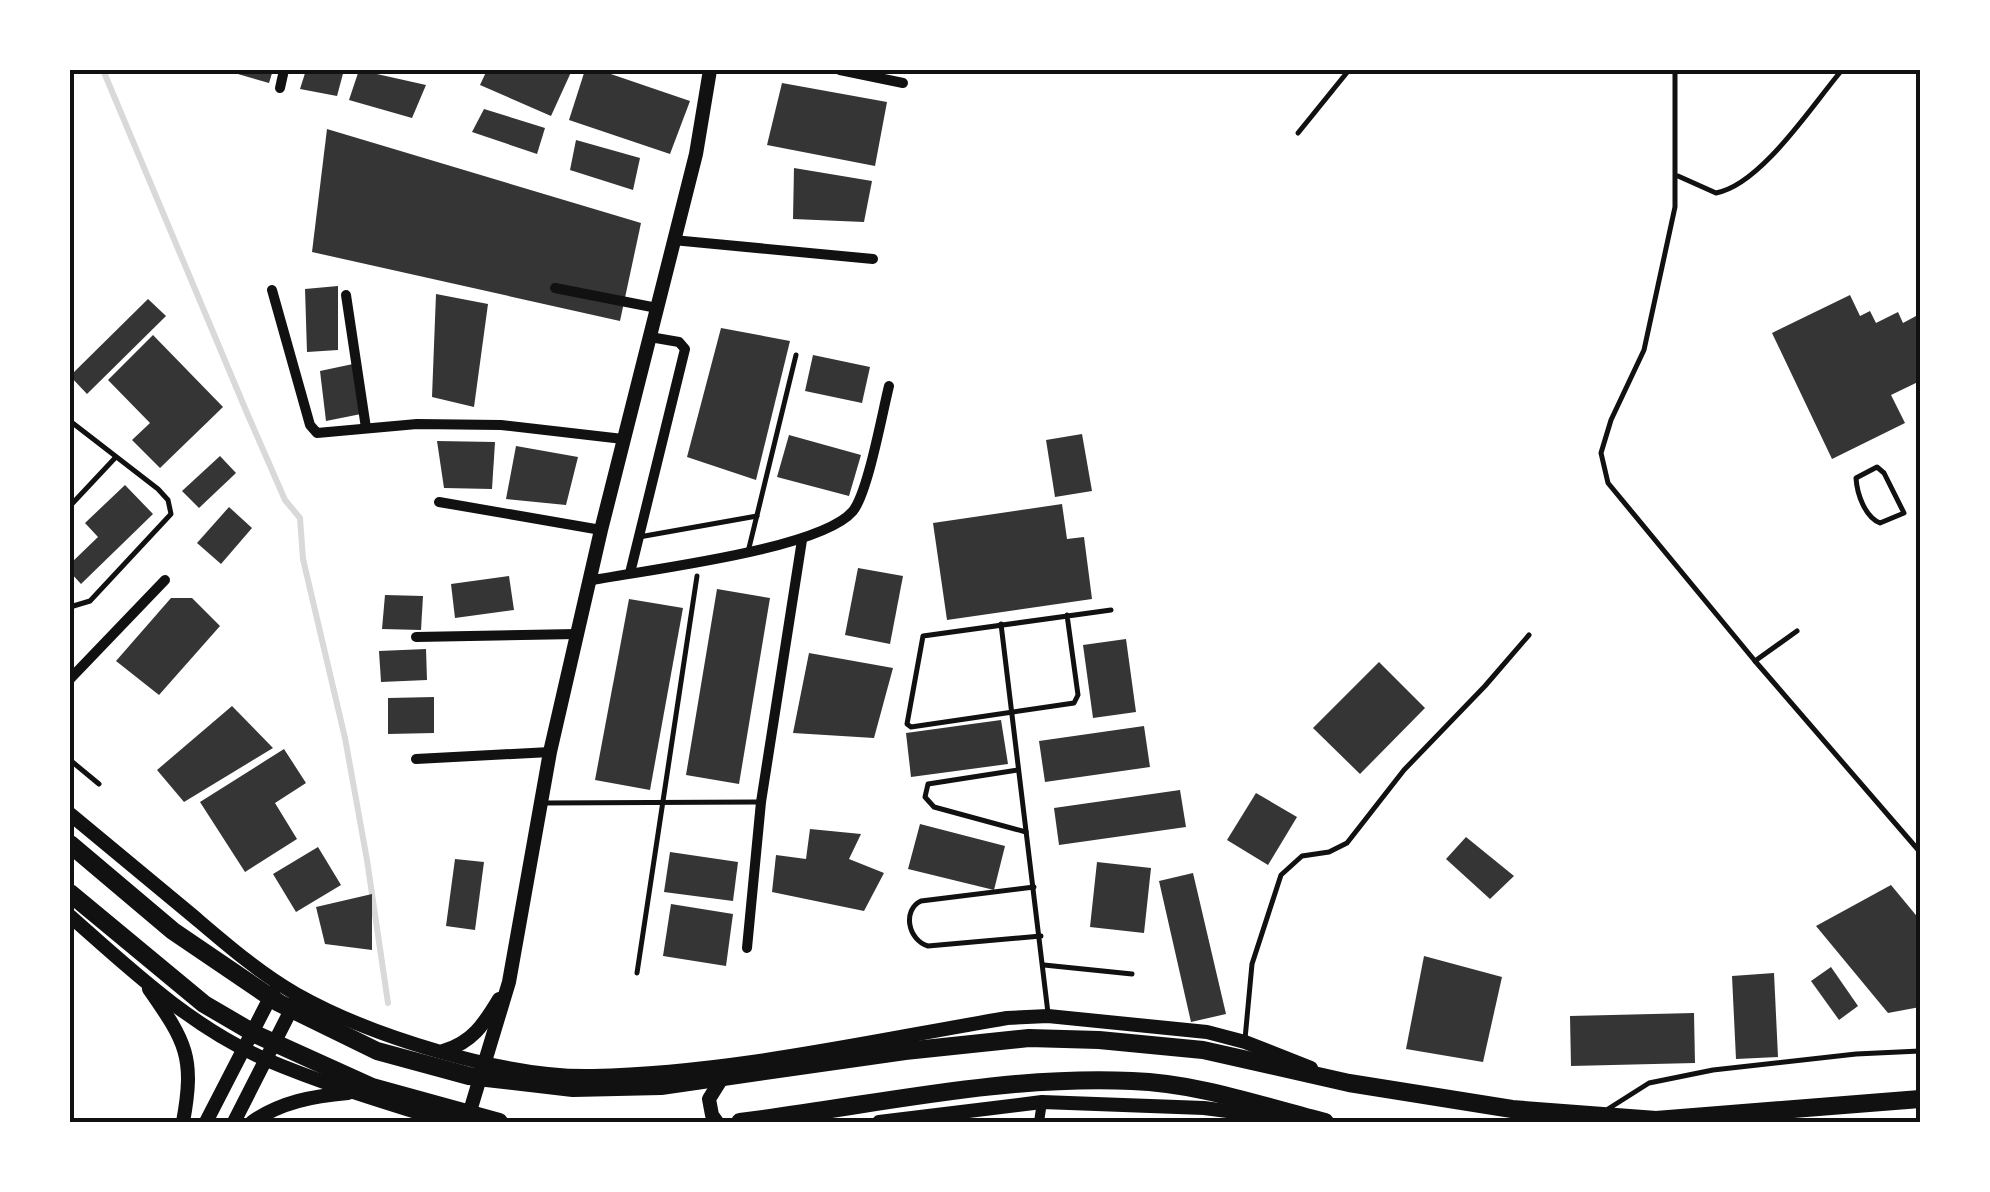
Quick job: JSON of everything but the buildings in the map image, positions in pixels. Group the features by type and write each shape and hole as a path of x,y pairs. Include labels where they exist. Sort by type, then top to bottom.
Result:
{"main road":[{"path":"70,844 173,930 279,1003 377,1051 469,1076 573,1088 661,1086 904,1051 1030,1038 1203,1050 1350,1084 1512,1110 1656,1120 1920,1099"},
{"path":"70,893 204,1004 256,1034 372,1087 500,1122"},
{"path":"740,1122 946,1091 1134,1080 1194,1088 1325,1122"}],"street":[{"path":"280,88 284,70"},
{"path":"466,1122 510,982 550,752 588,581 696,154 710,70"},
{"path":"840,70 903,82"},
{"path":"673,240 873,260"},
{"path":"555,288 657,308"},
{"path":"272,290 317,433 417,424 501,425 624,439"},
{"path":"346,295 366,428"},
{"path":"630,573 685,348 679,342 650,336"},
{"path":"588,581 748,552 824,532 854,510 889,386"},
{"path":"439,502 601,530"},
{"path":"746,948 761,802 802,540"},
{"path":"70,679 165,580"},
{"path":"416,637 576,634"},
{"path":"416,759 550,752"},
{"path":"70,814 241,956 298,995 351,1018 486,1064 545,1074 593,1076 738,1063 1007,1018 1048,1016 1207,1032 1245,1042 1350,1084"},
{"path":"70,916 142,979 244,1048 353,1092 448,1122"},
{"path":"142,979 185,1046 190,1071 182,1122"},
{"path":"206,1122 278,982"},
{"path":"443,1051 477,1032 510,982"},
{"path":"234,1122 298,995"},
{"path":"717,1122 708,1099 716,1084 738,1063"},
{"path":"252,1122 272,1108 316,1096 353,1092"},
{"path":"1039,1122 1042,1102"},
{"path":"880,1122 1042,1102 1204,1108 1310,1122"}],"lane":[{"path":"1298,133 1349,70"},
{"path":"1675,70 1675,208 1644,350 1601,453 1608,483 1754,662 1920,852"},
{"path":"1678,176 1716,193 1733,187 1771,156 1842,70"},
{"path":"748,552 796,356"},
{"path":"70,422 158,490 168,500 172,514 90,601 70,606"},
{"path":"70,506 115,458"},
{"path":"1881,468 1904,513 1876,523 1856,486 1858,474 1881,468"},
{"path":"639,537 757,516"},
{"path":"637,973 697,576"},
{"path":"1068,615 1078,695 1074,703 911,727 907,724 923,636 1000,624 1068,615 1110,610"},
{"path":"1000,624 1048,1016"},
{"path":"1754,662 1797,631"},
{"path":"1245,1042 1252,964 1282,875 1302,856 1329,852 1347,844 1404,770 1486,686 1528,635"},
{"path":"70,760 98,784"},
{"path":"1018,770 928,784 926,797 934,807 1026,832"},
{"path":"540,803 761,802"},
{"path":"1034,886 921,901 909,913 913,936 928,946 1041,936"},
{"path":"1044,965 1132,974"},
{"path":"1600,1116 1649,1083 1748,1066 1920,1051"}],"waterway":[{"path":"103,70 285,500 300,518 303,559 345,738 388,1003"}]}
